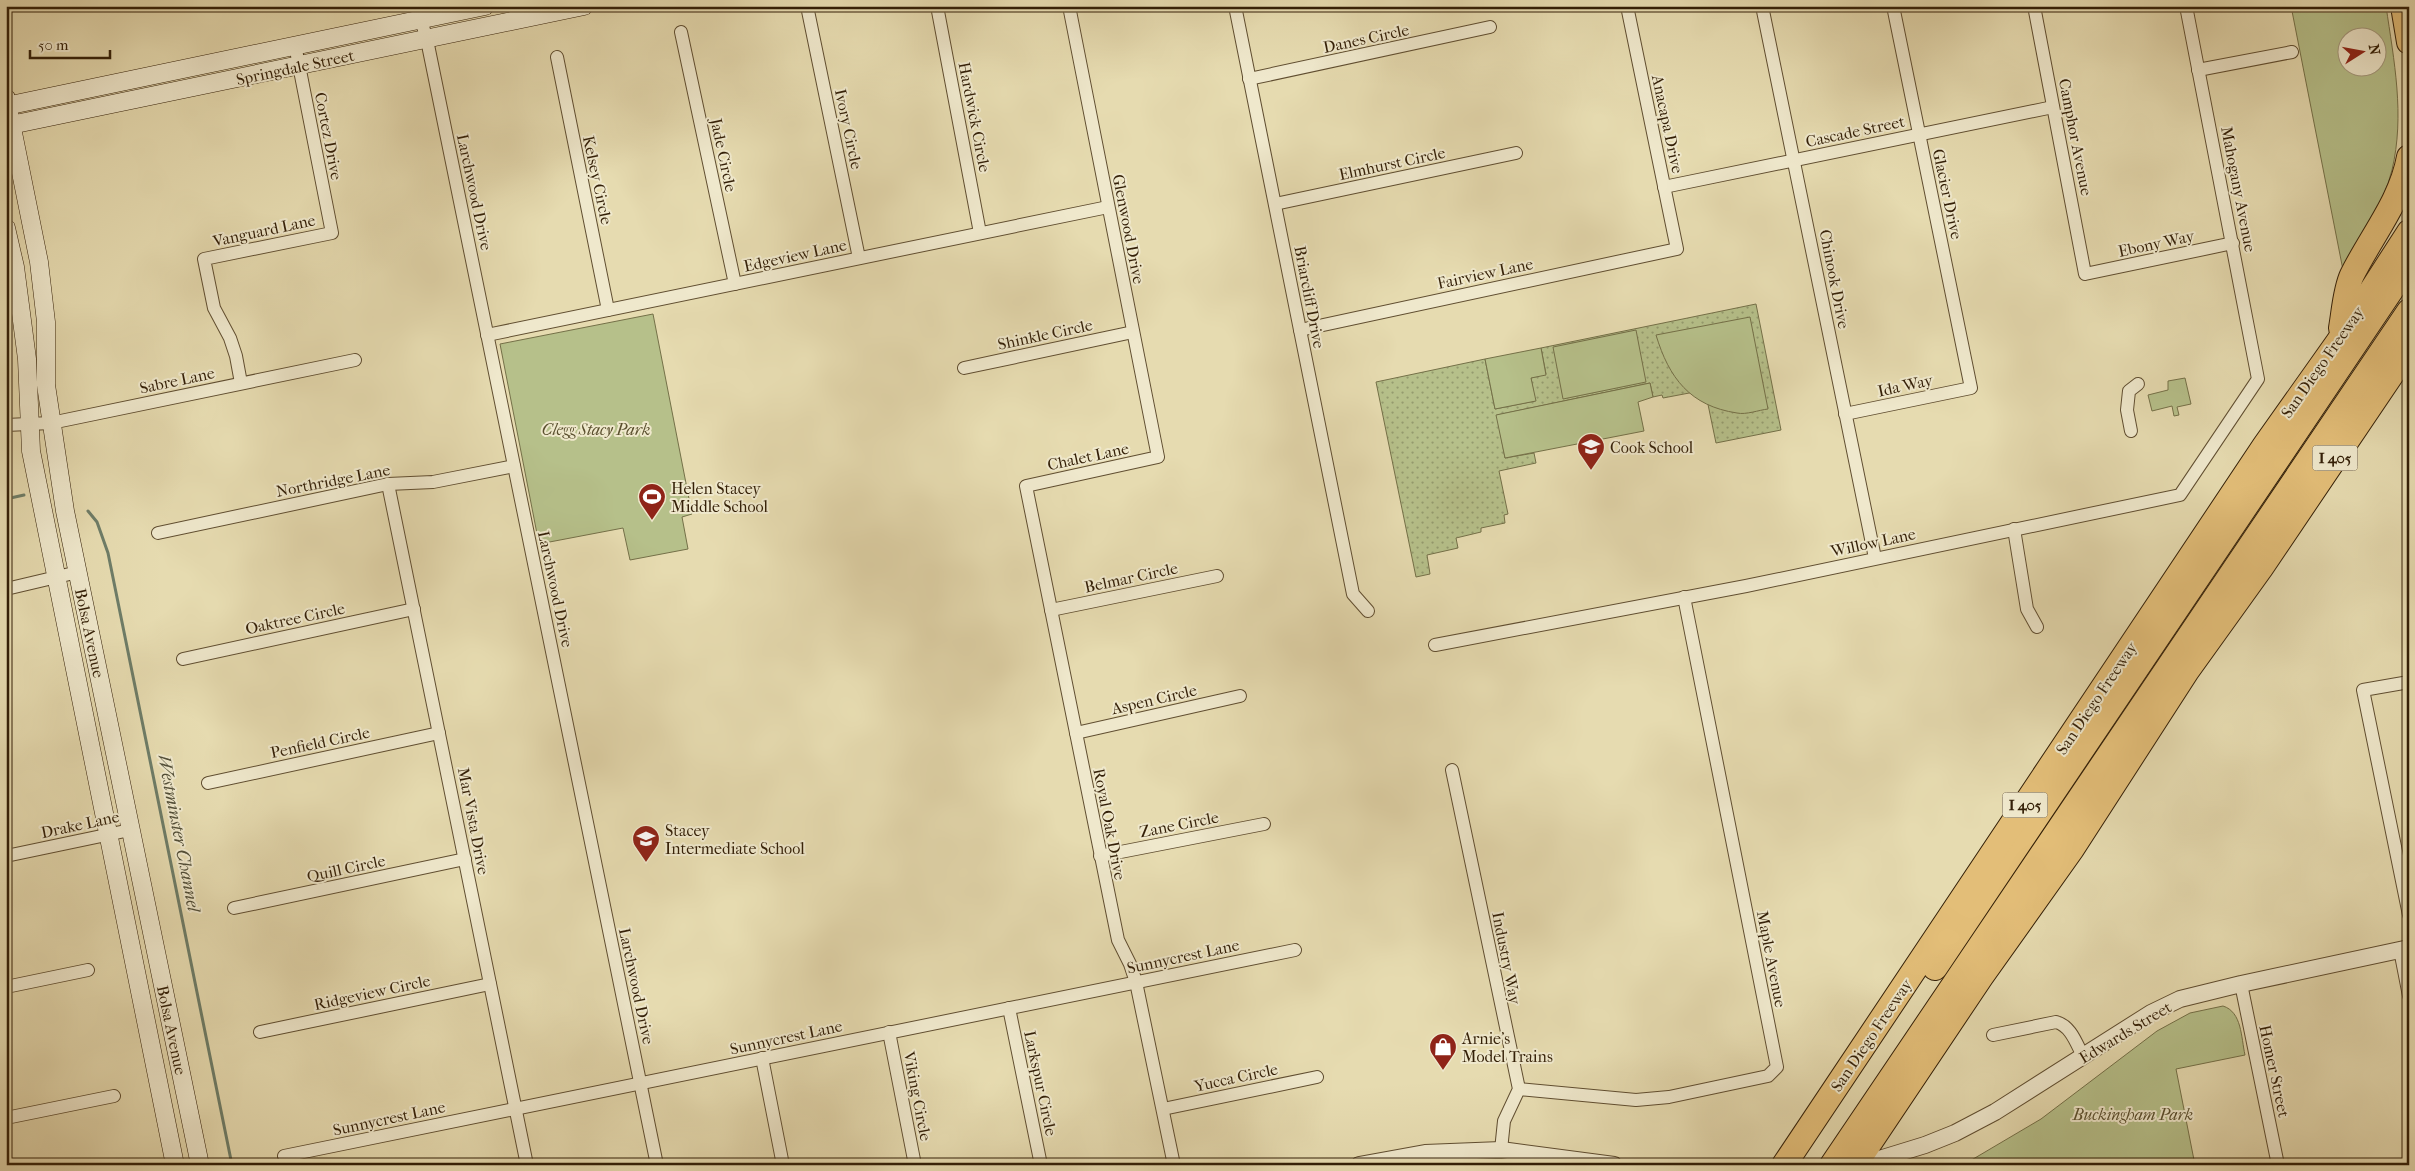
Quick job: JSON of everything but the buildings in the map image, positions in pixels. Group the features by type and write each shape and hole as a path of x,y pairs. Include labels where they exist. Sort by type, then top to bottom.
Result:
{"highway":[{"path":"2403,6 2409,42"},
{"path":"2338,342 2351,277 2392,205 2406,175 2409,157"},
{"name":"San Diego Freeway","path":"1784,1165 2264,444 2338,342 2409,232"},
{"path":"1803,1165 2409,264"},
{"path":"1832,1165 2409,311"},
{"name":"I 405","path":"1855,1165 1981,977 2072,849 2187,672 2261,568 2409,349"},
{"path":"2261,568 2409,378"}],"main road":[{"name":"Springdale Street","path":"7,103 485,6"},
{"name":"Springdale Street","path":"9,126 584,6"},
{"name":"Bolsa Avenue","path":"7,103 9,126 39,262 46,322 46,385 78,572 200,1165"},
{"name":"Bolsa Avenue","path":"6,228 14,267 27,359 28,426 31,451 176,1165"}],"street":[{"name":"Ivory Circle","path":"807,6 859,258"},
{"name":"Hardwick Circle","path":"937,6 980,233"},
{"name":"Glenwood Drive","path":"1069,6 1158,457"},
{"name":"Briarcliff Drive","path":"1235,6 1353,594 1368,611"},
{"name":"Anacapa Drive","path":"1627,6 1677,249"},
{"name":"Chinook Drive","path":"1762,6 1874,558"},
{"name":"Glacier Drive","path":"1893,6 1971,388"},
{"name":"Camphor Avenue","path":"2034,6 2085,274"},
{"name":"Mahogany Avenue","path":"2186,6 2258,379"},
{"name":"Larchwood Drive","path":"421,20 427,40 488,335 657,1165"},
{"name":"Danes Circle","path":"1250,79 1490,27"},
{"name":"Jade Circle","path":"682,32 734,284"},
{"name":"Cortez Drive","path":"295,45 332,232"},
{"path":"2198,70 2292,52"},
{"name":"Kelsey Circle","path":"557,57 608,310"},
{"name":"Cascade Street","path":"1664,187 2053,107"},
{"name":"Elmhurst Circle","path":"1275,204 1516,154"},
{"name":"Edgeview Lane","path":"488,335 1108,207"},
{"name":"Vanguard Lane","path":"241,383 233,347 214,308 204,259 332,232"},
{"name":"Ebony Way","path":"2085,274 2233,243"},
{"name":"Fairview Lane","path":"1300,330 1677,249"},
{"name":"Shinkle Circle","path":"964,368 1133,332"},
{"name":"Sabre Lane","path":"6,425 28,426 51,423 354,360"},
{"name":"Willow Lane","path":"1435,645 1684,597 2180,495 2258,379"},
{"path":"2131,431 2127,410 2130,391 2138,384"},
{"name":"Ida Way","path":"1845,414 1971,388"},
{"name":"Chalet Lane","path":"1026,486 1158,457"},
{"name":"Northridge Lane","path":"158,533 388,484 434,482 514,466"},
{"name":"Mar Vista Drive","path":"388,484 527,1165"},
{"name":"Royal Oak Drive","path":"1026,486 1118,940 1130,964 1136,982 1174,1165"},
{"path":"2014,529 2027,608 2038,627"},
{"path":"6,589 78,572"},
{"name":"Belmar Circle","path":"1051,610 1217,576"},
{"name":"Maple Avenue","path":"1519,1089 1636,1100 1669,1096 1768,1076 1777,1068 1684,597"},
{"name":"Oaktree Circle","path":"183,659 414,609"},
{"path":"2409,682 2363,690 2409,916"},
{"name":"Aspen Circle","path":"1076,733 1240,696"},
{"name":"Penfield Circle","path":"208,782 439,733"},
{"name":"Industry Way","path":"1452,770 1519,1089"},
{"name":"Zane Circle","path":"1100,856 1264,824"},
{"name":"Drake Lane","path":"6,856 130,830"},
{"name":"Quill Circle","path":"234,908 465,859"},
{"path":"2404,949 2409,996"},
{"name":"Edwards Street","path":"1860,1165 1925,1145 1955,1133 1995,1112 2165,1005 2241,984 2404,949"},
{"name":"Sunnycrest Lane","path":"284,1156 1295,950"},
{"path":"6,987 88,970"},
{"name":"Ridgeview Circle","path":"260,1032 490,984"},
{"name":"Homer Street","path":"2241,984 2278,1165"},
{"name":"Larkspur Circle","path":"1009,1008 1041,1165"},
{"path":"1993,1035 2056,1022 2064,1024 2069,1029 2083,1056"},
{"name":"Viking Circle","path":"889,1032 915,1165"},
{"path":"762,1058 783,1165"},
{"name":"Yucca Circle","path":"1163,1109 1317,1077"},
{"path":"1502,1150 1504,1120 1519,1089"},
{"path":"6,1118 114,1096"},
{"path":"1359,1165 1425,1153 1502,1150 1614,1165"}],"green space":[{"path":"2291,6 2386,6 2397,88 2398,129 2392,170 2371,222 2343,270"},
{"path":"1756,304 1781,430 1716,443 1705,390 1663,398 1662,395 1653,397 1650,383 1497,415 1505,458 1534,453 1536,463 1499,471 1508,514 1504,515 1505,523 1481,528 1481,532 1456,538 1458,548 1427,555 1430,574 1416,577 1376,382 1485,359 1495,409 1535,401 1531,378 1546,374 1541,348"},
{"name":"Clegg Stacy Park","path":"653,314 692,514 682,517 688,549 630,560 623,528 539,544 500,344"},
{"path":"1750,317 1768,409 1741,413 1706,404 1694,397 1675,377 1661,350 1656,335"},
{"path":"1636,330 1646,382 1563,399 1553,347"},
{"path":"1541,348 1546,375 1531,378 1536,401 1495,409 1485,359"},
{"path":"2185,378 2191,404 2177,407 2179,415 2174,416 2172,406 2152,411 2148,395 2168,390 2168,381"},
{"path":"1650,383 1653,397 1638,402 1644,431 1505,458 1496,415"},
{"name":"Buckingham Park","path":"2223,1006 2229,1009 2237,1019 2245,1055 2176,1069 2195,1165 1963,1165 2041,1119 2157,1031 2190,1013"}],"waterway":[{"name":"Westminster Channel","path":"6,499 24,495"},
{"name":"Westminster Channel","path":"88,511 97,522 108,553 232,1165"}],"place":[{"name":"Cook School","path":"1591,471"},
{"name":"Helen Stacey Middle School","path":"652,521"},
{"name":"Stacey Intermediate School","path":"646,863"},
{"name":"Arnie's Model Trains","path":"1443,1071"}]}
